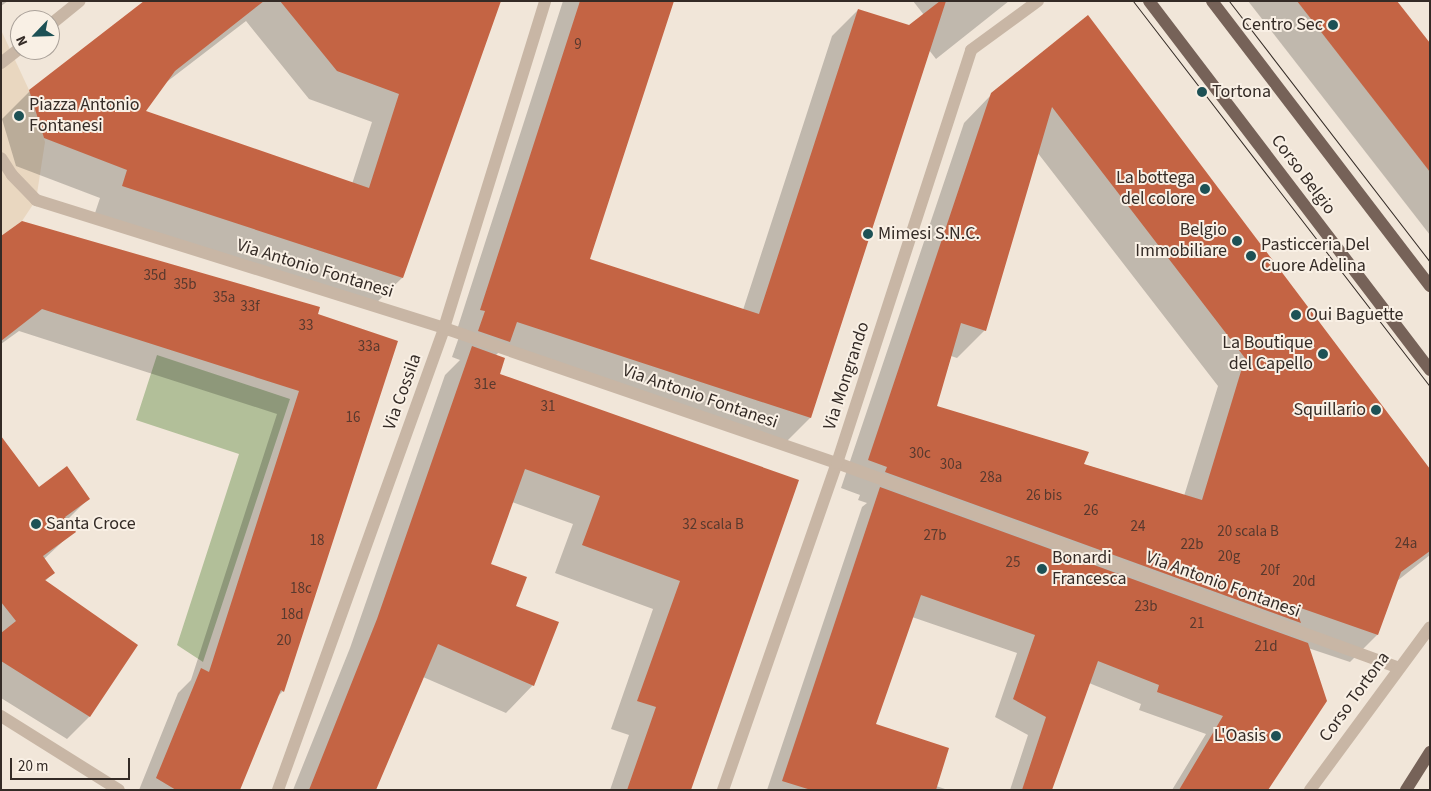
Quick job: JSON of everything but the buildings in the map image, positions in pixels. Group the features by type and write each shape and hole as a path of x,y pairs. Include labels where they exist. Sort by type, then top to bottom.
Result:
{"main road":[{"name":"Corso Belgio","path":"1149,1 1430,370"},
{"name":"Corso Belgio","path":"1212,1 1430,286"},
{"path":"1406,790 1430,752"}],"street":[{"path":"60,17 80,1"},
{"name":"Via Cossila","path":"278,790 444,328 545,1"},
{"name":"Via Mongrando","path":"723,790 837,463 971,50 1038,1"},
{"name":"Via Antonio Fontanesi","path":"1,158 12,175 36,200 444,328 837,463 1397,667"},
{"name":"Corso Tortona","path":"1310,790 1397,667 1430,627"},
{"path":"1,716 119,790"}],"green space":[{"path":"157,355 290,399 203,662 177,645 239,454 136,420"}],"shaded area":[{"name":"Piazza Antonio Fontanesi","path":"1,30 10,49 10,60 15,60 29,90 45,142 36,200 22,221 1,236"}],"tram line":[{"path":"1133,1 1430,386"},
{"path":"1229,1 1430,262"}],"place":[{"name":"Centro Sec","path":"1333,25"},
{"name":"Tortona","path":"1202,92"},
{"name":"Piazza Antonio Fontanesi","path":"19,116"},
{"name":"La bottega del colore","path":"1205,189"},
{"name":"Mimesi S.N.C.","path":"868,234"},
{"name":"Belgio Immobiliare","path":"1237,241"},
{"name":"Pasticceria Del Cuore Adelina","path":"1251,256"},
{"name":"Oui Baguette","path":"1296,315"},
{"name":"La Boutique del Capello","path":"1323,354"},
{"name":"Squillario","path":"1376,410"},
{"name":"Santa Croce","path":"36,524"},
{"name":"Bonardi Francesca","path":"1042,569"},
{"name":"L'Oasis","path":"1276,736"}]}
